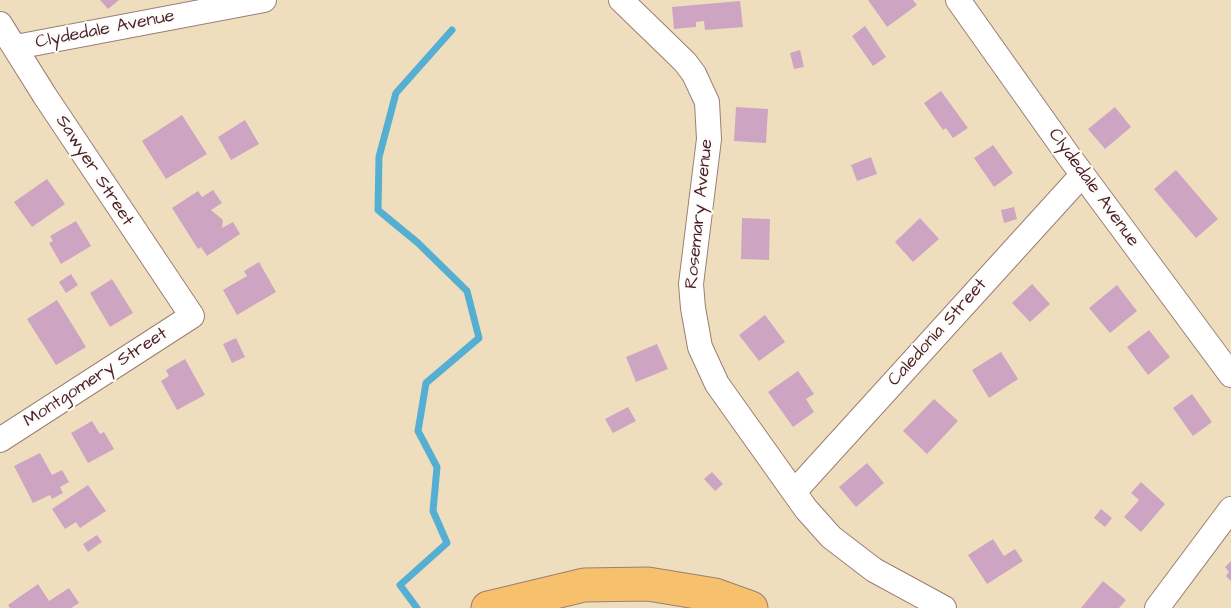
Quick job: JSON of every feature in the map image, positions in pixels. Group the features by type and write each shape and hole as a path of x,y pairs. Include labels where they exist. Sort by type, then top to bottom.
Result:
{"highway":[{"path":"488,608 584,585 648,584 715,595 751,608"}],"street":[{"name":"Clydedale Avenue","path":"16,47 264,0"},
{"name":"Rosemary Avenue","path":"621,0 685,62 694,74 707,102 709,139 692,284 700,347 717,384 821,526 847,550 874,570 944,608"},
{"name":"Clydedale Avenue","path":"958,0 1082,175 1231,375"},
{"name":"Sawyer Street","path":"0,24 45,96 192,316"},
{"name":"Caledonia Street","path":"794,492 1082,175"},
{"name":"Montgomery Street","path":"0,440 192,316"},
{"path":"1157,608 1231,509"}],"building":[{"path":"100,0 119,0 108,9"},
{"path":"868,0 913,0 917,5 887,27"},
{"path":"740,1 743,27 705,30 704,21 696,22 696,27 674,29 672,7"},
{"path":"865,26 886,57 873,66 852,36"},
{"path":"800,50 804,67 794,69 790,53"},
{"path":"941,91 968,128 953,138 946,128 943,130 924,103"},
{"path":"736,107 768,109 766,143 734,141"},
{"path":"1115,107 1131,127 1105,149 1088,129"},
{"path":"182,115 207,154 166,179 142,141"},
{"path":"245,120 259,144 231,160 218,137"},
{"path":"993,145 1013,173 994,187 974,158"},
{"path":"871,157 877,174 857,181 851,165"},
{"path":"1176,170 1218,219 1196,238 1154,189"},
{"path":"47,179 65,204 32,227 14,202"},
{"path":"213,190 222,203 211,210 223,220 222,228 233,222 240,234 207,256 201,247 198,249 172,208 198,191 202,197"},
{"path":"1014,207 1017,219 1004,223 1001,210"},
{"path":"742,218 770,219 769,260 741,259"},
{"path":"920,218 939,239 913,262 895,242"},
{"path":"76,221 91,246 61,264 49,243 53,241 50,236"},
{"path":"259,262 276,292 237,315 223,290 247,276 244,271"},
{"path":"71,274 78,285 66,293 59,282"},
{"path":"112,279 133,313 110,327 90,293"},
{"path":"1032,284 1050,304 1030,322 1012,303"},
{"path":"1117,285 1137,311 1110,333 1089,308"},
{"path":"57,300 86,347 56,365 27,319"},
{"path":"765,315 785,342 759,361 739,335"},
{"path":"1149,330 1170,357 1148,375 1127,347"},
{"path":"236,338 245,357 232,363 223,344"},
{"path":"657,344 668,369 636,382 626,357"},
{"path":"1001,352 1018,379 989,398 972,370"},
{"path":"185,359 205,395 177,410 161,381 169,376 166,370"},
{"path":"798,371 814,394 806,399 814,412 793,427 768,392"},
{"path":"1192,394 1212,422 1193,436 1173,408"},
{"path":"934,399 958,421 927,454 903,431"},
{"path":"628,407 636,421 613,433 605,419"},
{"path":"92,421 100,434 104,432 114,449 88,463 71,433"},
{"path":"40,453 52,475 62,470 69,482 60,487 63,493 52,499 50,495 33,503 14,466"},
{"path":"867,463 884,483 856,507 839,487"},
{"path":"712,472 723,484 715,491 704,479"},
{"path":"1141,482 1165,504 1141,532 1124,517 1139,500 1131,493"},
{"path":"88,485 106,511 80,528 76,522 65,529 52,509"},
{"path":"1101,509 1112,518 1105,527 1094,518"},
{"path":"97,535 102,542 88,552 83,544"},
{"path":"993,539 1004,556 1015,549 1023,561 987,584 968,555"},
{"path":"1231,561 1231,581 1226,576 1229,572 1225,567"},
{"path":"1103,581 1126,600 1119,608 1081,608"},
{"path":"38,584 49,601 69,588 79,603 71,608 10,608 8,605"}],"waterway":[{"path":"417,608 400,585 447,543 433,511 437,467 418,431 426,383 479,338 467,291 418,243 378,210 379,157 396,93 452,30"}]}
